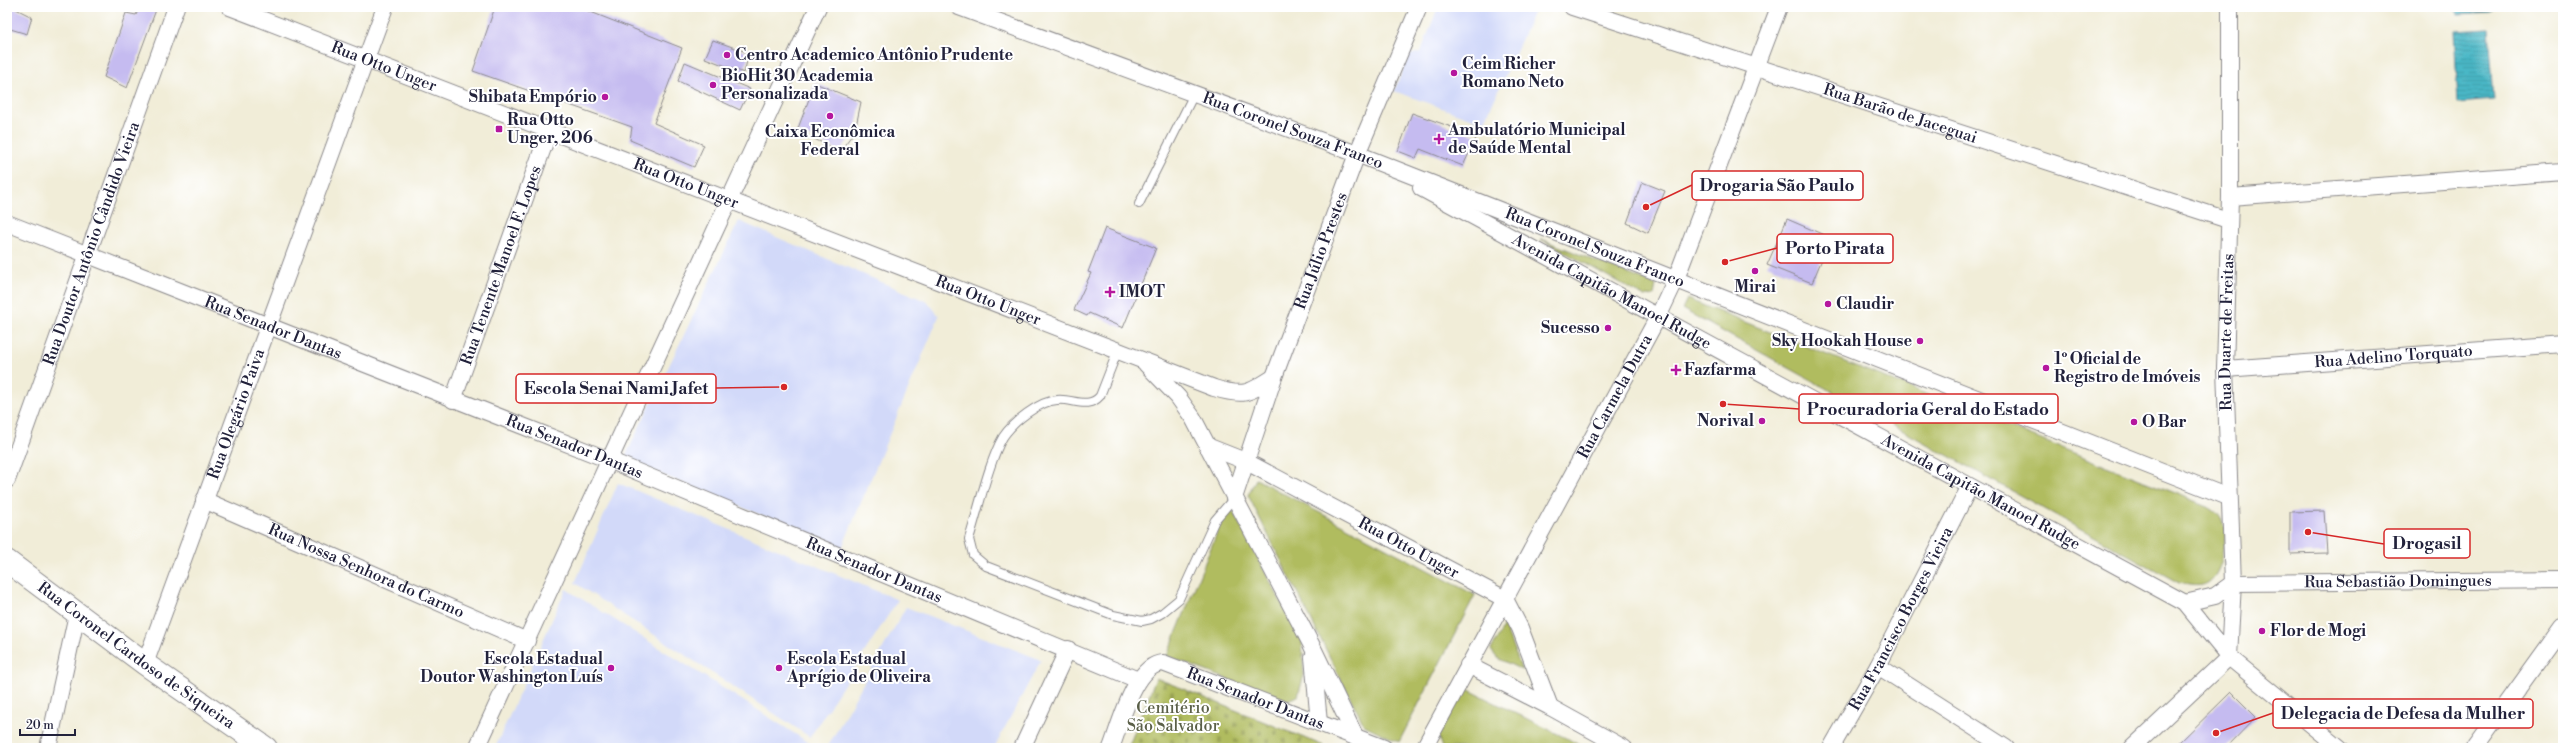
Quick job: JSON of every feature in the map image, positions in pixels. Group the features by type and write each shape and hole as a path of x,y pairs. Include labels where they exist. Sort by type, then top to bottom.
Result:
{"main road":[{"name":"Rua Coronel Cardoso de Siqueira","path":"7,561 145,664 266,748"}],"street":[{"name":"Rua Doutor Antônio Cândido Vieira","path":"7,480 176,7"},
{"name":"Rua Otto Unger","path":"230,7 1142,360 1234,394 1246,394 1274,377"},
{"name":"Rua Olegário Paiva","path":"145,664 385,7"},
{"path":"478,748 818,7"},
{"name":"Rua Coronel Souza Franco","path":"959,7 1357,154 2228,497"},
{"name":"Rua Júlio Prestes","path":"1234,498 1274,377 1357,154 1419,7"},
{"name":"Rua Barão de Jaceguai","path":"1572,7 2228,220"},
{"name":"Rua Carmela Dutra","path":"1424,748 1658,317 1676,279 1779,7"},
{"name":"Rua Duarte de Freitas","path":"2230,7 2230,197 2228,220 2225,369 2228,497 2233,583 2230,657"},
{"name":"Rua Tenente Manoel F. Lopes","path":"453,400 549,131"},
{"name":"Avenida Capitão Manoel Rudge","path":"1357,154 1969,488 2185,603 2230,657 2340,748"},
{"path":"2230,197 2563,172"},
{"name":"Rua Senador Dantas","path":"7,223 269,325 453,400 609,460 1138,680 1147,668 1156,664 1173,666 1384,748"},
{"name":"Rua Adelino Torquato","path":"2225,369 2563,344"},
{"name":"Rua Otto Unger","path":"1142,360 1178,397 1193,418 1311,644 1356,738"},
{"name":"Rua Otto Unger","path":"1207,446 1245,461 1505,599"},
{"name":"Rua Francisco Borges Vieira","path":"1831,748 1878,666 1969,488"},
{"name":"Rua Nossa Senhora do Carmo","path":"204,500 527,641"},
{"name":"Rua Sebastião Domingues","path":"2233,583 2563,580"},
{"path":"2185,603 2215,596 2233,583"},
{"path":"1505,599 1520,628 1550,707"},
{"path":"48,748 77,614"},
{"path":"2475,748 2563,626"},
{"path":"1311,644 1319,723"},
{"path":"1022,748 1068,650"},
{"path":"2132,748 2230,657"},
{"path":"1468,665 1550,707 1624,748"},
{"path":"1878,666 2006,748"},
{"path":"1111,748 1138,680"}],"lane":[{"path":"1139,204 1194,94"},
{"path":"1118,350 1100,396 1096,400 1088,404 1058,399 1045,402 1036,406 1004,436 969,539 973,555 986,566 1113,615 1142,621 1162,613 1179,599 1215,520 1234,498"}],"shaded area":[{"name":"Ceim Richer Romano Neto","path":"1438,7 1536,7 1484,123 1394,91 1409,55 1421,52"},
{"path":"739,221 928,302 939,316 842,548 624,459"},
{"name":"Escola Estadual Aprígio de Oliveira","path":"618,483 898,600 810,737 575,583"},
{"name":"Escola Estadual Doutor Washington Luís","path":"566,589 816,747 816,748 495,748"},
{"path":"906,607 1041,660 994,748 827,748"}],"green space":[{"path":"1541,239 1656,285 1654,295 1645,297"},
{"path":"1687,299 2207,506 2218,514 2224,527 2225,544 2218,570 2214,577 2206,584 2194,586 2179,583 1682,309"},
{"path":"1256,479 1475,595 1399,742 1364,725 1248,495"},
{"path":"1232,510 1302,641 1304,675 1298,696 1284,701 1167,656 1225,513"},
{"path":"1504,625 1522,670 1497,658 1491,650"},
{"name":"Cemitério São Salvador","path":"1156,678 1329,748 1128,748"},
{"path":"1465,688 1586,748 1442,748 1438,736"}],"water":[{"path":"2454,7 2495,7 2491,12 2459,14"},
{"path":"2489,29 2494,100 2458,103 2454,31"}],"building":[{"path":"7,7 12,7 32,17 27,34 7,28"},
{"path":"140,7 157,7 127,88 104,77 126,13 136,15"},
{"name":"Shibata Empório","path":"495,7 578,7 682,48 654,123 704,145 694,167 630,140 632,127 473,71"},
{"name":"Centro Academico Antônio Prudente","path":"713,40 749,53 744,73 705,58"},
{"name":"BioHit 30 Academia Personalizada","path":"685,62 750,89 740,110 678,81"},
{"name":"Caixa Econômica Federal","path":"815,83 861,102 855,131 840,151 797,131"},
{"name":"Ambulatório Municipal de Saúde Mental","path":"1412,113 1477,136 1463,166 1420,149 1416,158 1398,151"},
{"path":"1642,182 1665,191 1648,233 1627,223"},
{"path":"1787,219 1831,238 1812,283 1767,265"},
{"name":"IMOT","path":"1105,228 1156,248 1123,328 1089,313 1087,316 1074,310 1091,273 1088,272"},
{"path":"2324,511 2327,553 2290,554 2290,512"},
{"path":"2231,692 2256,717 2226,748 2174,748"}],"place":[{"name":"Centro Academico Antônio Prudente","path":"727,55"},
{"name":"Ceim Richer Romano Neto","path":"1454,73"},
{"name":"BioHit 30 Academia Personalizada","path":"713,85"},
{"name":"Shibata Empório","path":"605,97"},
{"name":"Caixa Econômica Federal","path":"830,116"},
{"name":"Rua Otto Unger, 206","path":"499,129"},
{"name":"Ambulatório Municipal de Saúde Mental","path":"1439,139"},
{"name":"Drogaria São Paulo","path":"1646,207"},
{"name":"Porto Pirata","path":"1725,262"},
{"name":"Mirai","path":"1755,271"},
{"name":"IMOT","path":"1110,292"},
{"name":"Claudir","path":"1828,304"},
{"name":"Sucesso","path":"1608,328"},
{"name":"Sky Hookah House","path":"1920,341"},
{"name":"1º Oficial de Registro de Imóveis","path":"2046,368"},
{"name":"Fazfarma","path":"1676,370"},
{"name":"Escola Senai Nami Jafet","path":"784,387"},
{"name":"Procuradoria Geral do Estado","path":"1723,404"},
{"name":"Norival","path":"1762,421"},
{"name":"O Bar","path":"2134,422"},
{"name":"Drogasil","path":"2308,532"},
{"name":"Flor de Mogi","path":"2262,631"},
{"name":"Escola Estadual Doutor Washington Luís","path":"611,668"},
{"name":"Escola Estadual Aprígio de Oliveira","path":"779,668"},
{"name":"Delegacia de Defesa da Mulher","path":"2216,733"}]}
